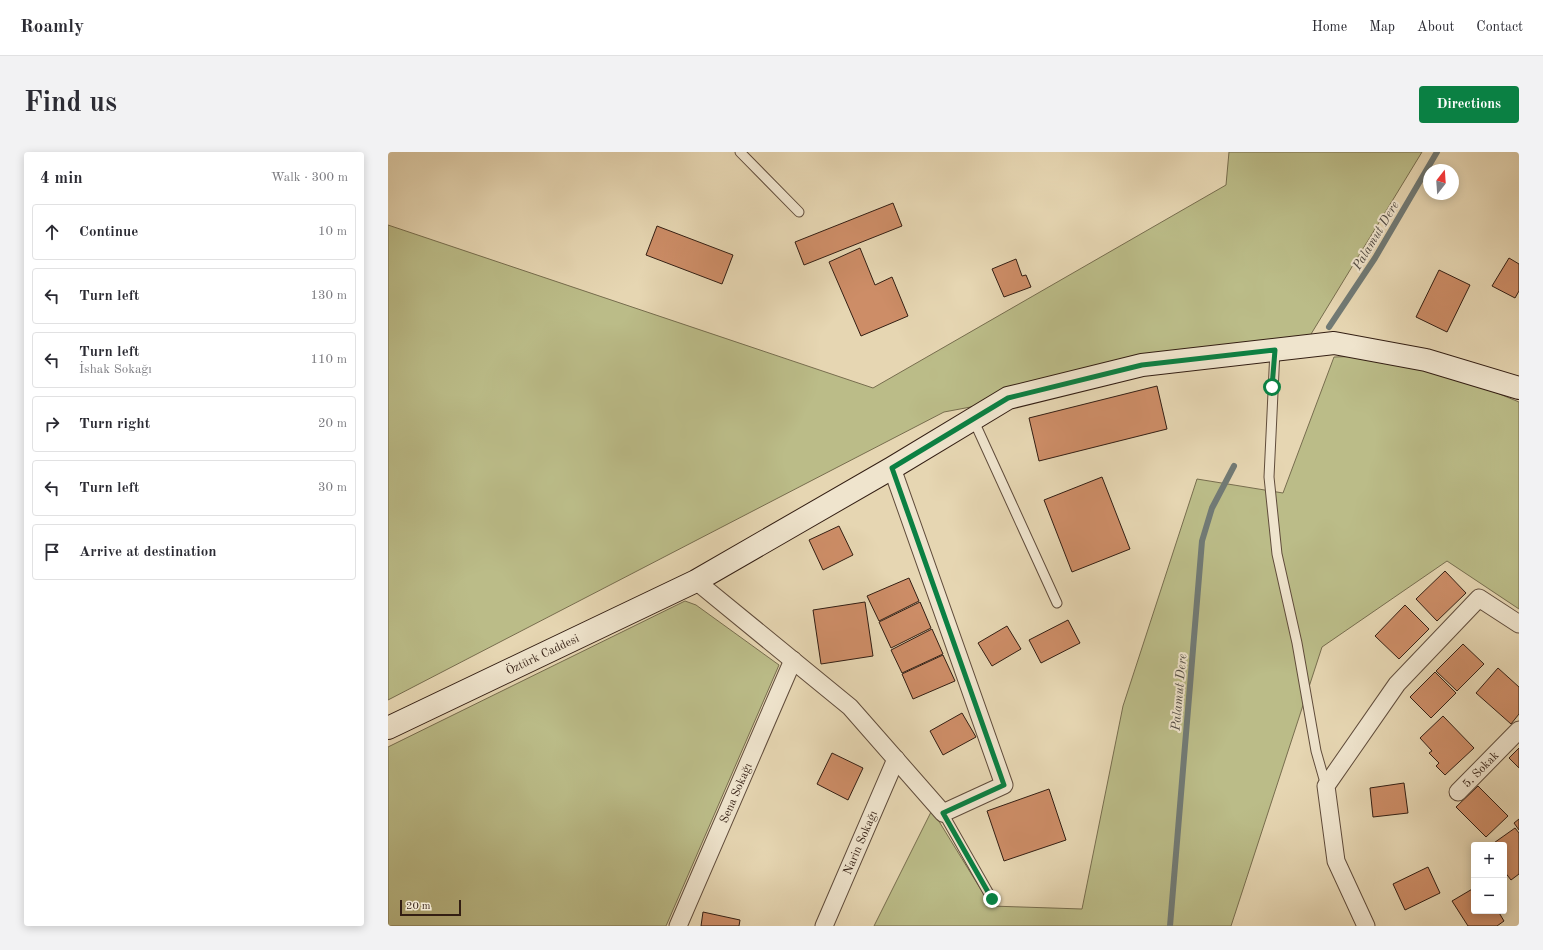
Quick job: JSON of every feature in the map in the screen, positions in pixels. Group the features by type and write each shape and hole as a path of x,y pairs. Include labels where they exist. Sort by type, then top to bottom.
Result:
{"street":[{"name":"Öztürk Caddesi","path":"388,728 696,581 892,468 1008,398 1142,365 1334,343 1426,360 1519,388"},
{"path":"696,581 850,707 943,813 1004,785 892,468"},
{"path":"1366,926 1336,861 1326,786 1397,684 1479,598 1519,624"},
{"name":"Sena Sokağı","path":"678,926 793,660"},
{"name":"5. Sokak","path":"1458,792 1519,730"},
{"name":"Narin Sokağı","path":"824,926 896,759"}],"lane":[{"path":"740,152 799,212"},
{"path":"1275,350 1272,387 1269,477 1276,554 1297,643 1316,751 1326,786"},
{"path":"973,419 1057,603"},
{"path":"943,813 992,899"}],"green space":[{"path":"1229,152 1422,152 1308,339 1275,350 944,412 388,700 388,225 873,388 1226,185"},
{"path":"1405,355 1519,402 1519,609 1447,561 1322,647 1231,926 874,926 932,810 991,906 1082,909 1123,706 1197,479 1283,493 1334,357"},
{"path":"685,601 696,605 779,665 666,926 388,926 388,747"}],"building":[{"path":"893,203 902,226 804,265 795,242"},
{"path":"657,226 733,255 722,284 646,255"},
{"path":"860,248 875,285 892,277 908,316 861,336 829,262"},
{"path":"1509,258 1519,264 1519,291 1515,298 1492,286"},
{"path":"1016,259 1022,276 1026,275 1031,287 1004,297 992,269"},
{"path":"1439,270 1470,285 1447,332 1416,317"},
{"path":"1157,386 1167,429 1039,461 1029,418"},
{"path":"1102,477 1130,549 1072,572 1044,500"},
{"path":"839,526 853,555 823,570 809,540"},
{"path":"1445,571 1466,593 1437,621 1416,599"},
{"path":"909,578 919,601 879,621 867,596"},
{"path":"865,602 873,656 821,664 813,610"},
{"path":"920,602 931,628 891,648 879,622"},
{"path":"1405,605 1429,629 1399,659 1375,636"},
{"path":"1068,620 1080,643 1041,663 1029,640"},
{"path":"1007,626 1021,649 992,666 978,643"},
{"path":"932,629 943,654 902,673 891,650"},
{"path":"1463,644 1484,664 1457,691 1436,671"},
{"path":"943,655 955,681 913,699 902,674"},
{"path":"1498,668 1519,687 1519,714 1511,724 1476,693"},
{"path":"1435,672 1456,693 1431,718 1410,697"},
{"path":"962,713 976,737 943,755 930,731"},
{"path":"1443,716 1474,748 1445,775 1436,766 1439,763 1429,753 1432,751 1420,738"},
{"path":"1519,748 1519,768 1509,758"},
{"path":"832,753 863,768 848,800 817,784"},
{"path":"1404,783 1408,813 1373,817 1370,788"},
{"path":"1478,786 1508,816 1486,837 1456,807"},
{"path":"1049,789 1066,840 1004,861 987,811"},
{"path":"1519,819 1519,830 1514,823"},
{"path":"1515,828 1519,833 1519,874 1511,880 1507,875 1507,842 1495,842"},
{"path":"1428,867 1440,893 1405,910 1393,884"},
{"path":"1471,890 1471,914 1500,914 1504,921 1497,926 1468,926 1452,901"},
{"path":"703,912 740,920 739,926 701,926"}],"waterway":[{"name":"Palamut Dere","path":"1329,327 1375,258 1437,152"},
{"name":"Palamut Dere","path":"1170,926 1202,541 1212,508 1234,466"}],"route":[{"path":"992,899 943,813 1004,785 892,468 1008,398 1142,365 1275,350 1272,387"}]}
